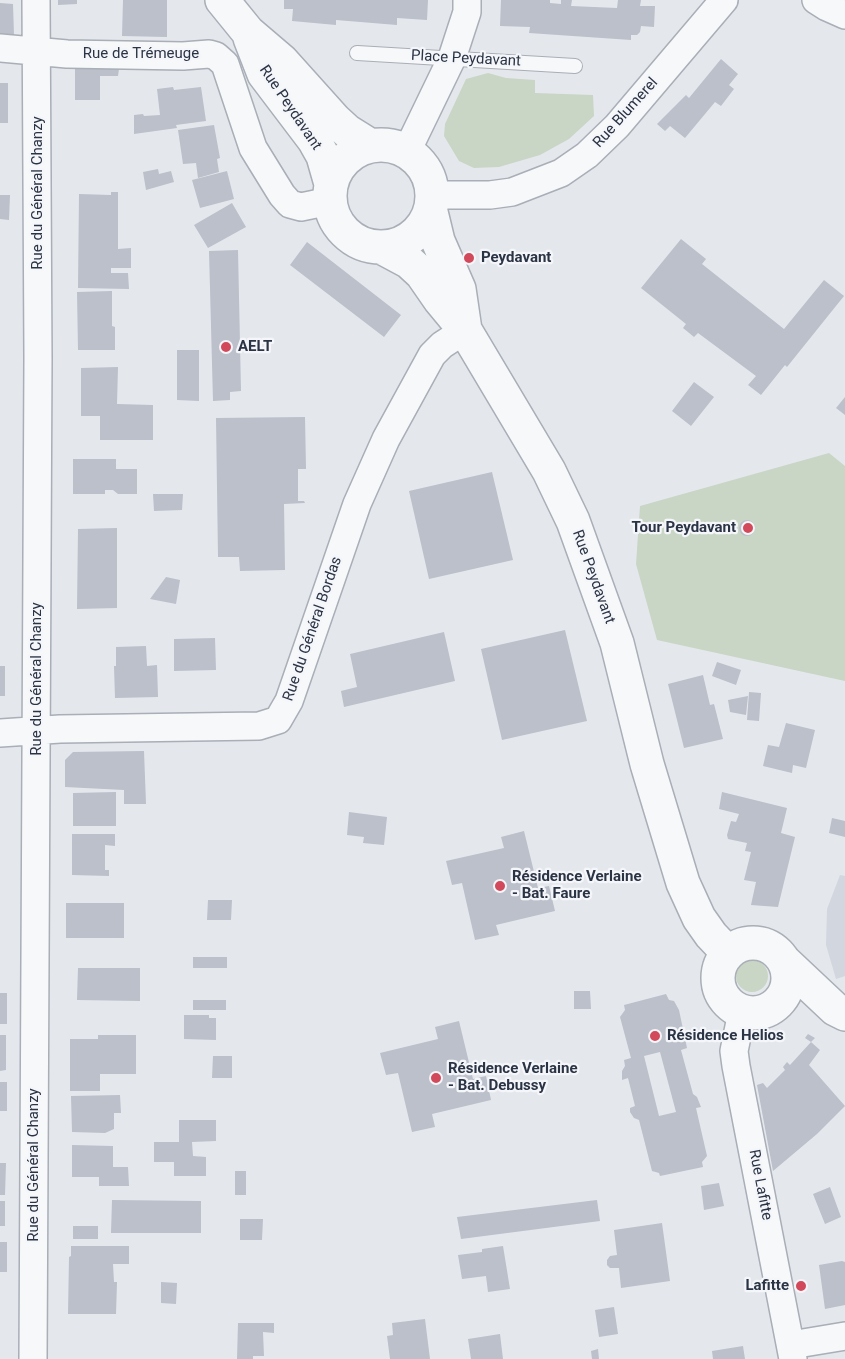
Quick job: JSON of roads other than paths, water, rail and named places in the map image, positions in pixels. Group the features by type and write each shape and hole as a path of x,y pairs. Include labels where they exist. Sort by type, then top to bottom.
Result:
{"street":[{"name":"Rue du Général Chanzy","path":"33,1359 36,0"},
{"name":"Rue Peydavant","path":"222,0 248,32 282,61 335,120 347,131 371,146"},
{"path":"407,151 452,58 467,12 467,0"},
{"name":"Rue Blumerel","path":"432,204 512,192 561,173 587,155 617,126 724,0"},
{"path":"816,0 845,15"},
{"name":"Rue Peydavant","path":"248,32 264,74 323,156 331,192"},
{"name":"Rue de Trémeuge","path":"0,48 67,54 183,56 209,54 216,56 225,64 253,148 282,195 290,204 302,207 331,192"},
{"path":"381,247 398,244 413,235 422,226 432,204 432,183 420,161 407,151 382,144 350,155 338,168 331,192 334,216 342,230 349,236 364,244 381,247 410,262 465,330"},
{"name":"Rue Peydavant","path":"432,204 438,241 459,289 465,330 549,471 573,521 617,643 647,764 683,883 699,918 728,953"},
{"name":"Rue du Général Bordas","path":"0,733 36,730 259,726 278,720 289,701 357,504 386,439 432,355 442,345 465,330"},
{"path":"742,944 764,944 774,949 840,1012 793,1009 753,1012 731,1006 723,998 718,986 717,974 720,963 728,953 742,944"},
{"path":"753,1012 772,1008 786,992 788,982 784,961"},
{"name":"Rue Lafitte","path":"753,1012 734,1051 792,1352"},
{"path":"792,1352 845,1336"}],"lane":[{"name":"Place Peydavant","path":"357,53 575,66"}],"place":[{"name":"Peydavant","path":"469,258"},
{"name":"AELT","path":"226,347"},
{"name":"Tour Peydavant","path":"748,528"},
{"name":"Résidence Verlaine - Bat. Faure","path":"500,886"},
{"name":"Résidence Helios","path":"655,1036"},
{"name":"Résidence Verlaine - Bat. Debussy","path":"436,1078"},
{"name":"Lafitte","path":"801,1286"}]}
